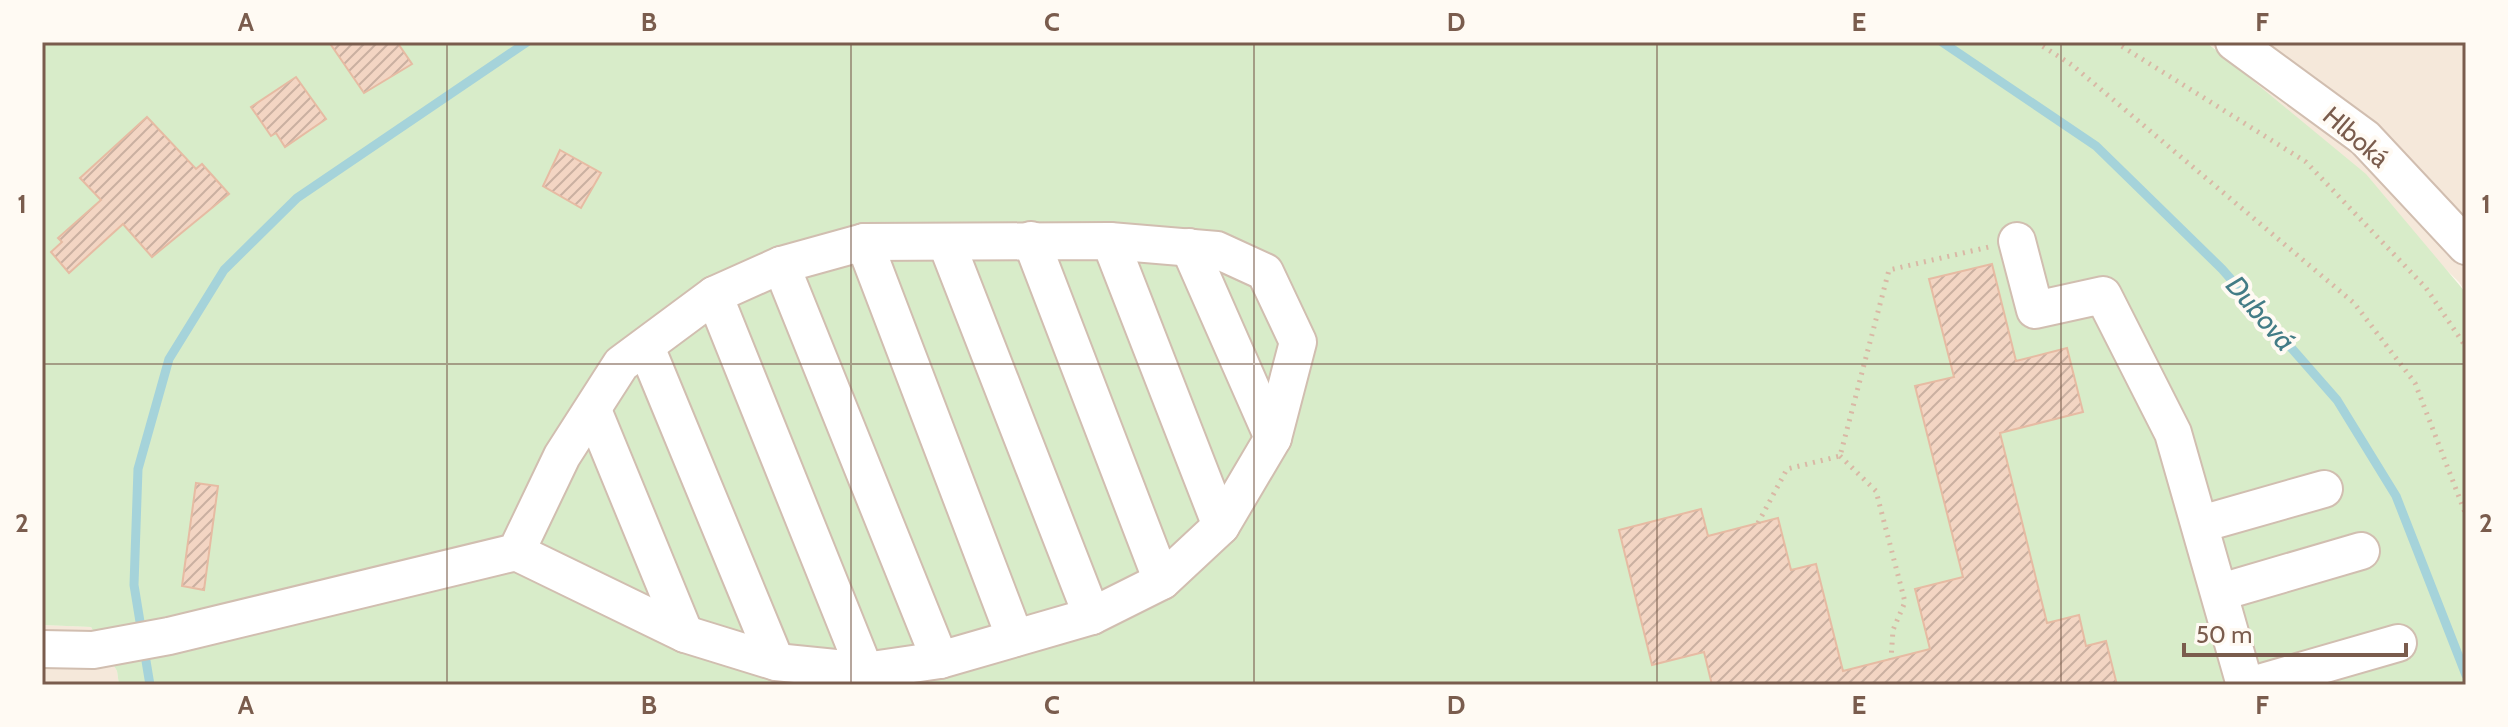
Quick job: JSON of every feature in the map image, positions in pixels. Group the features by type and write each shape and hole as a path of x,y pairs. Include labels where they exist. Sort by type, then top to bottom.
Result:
{"street":[{"name":"Hlboká","path":"2234,42 2365,138 2466,246"},
{"path":"1031,240 1162,581"},
{"path":"1110,241 1221,526"},
{"path":"42,649 93,650 169,636 516,552 685,634 776,662 865,671 940,660 1092,616 1162,581 1221,526 1273,438 1298,342 1265,272 1217,250 1110,241 864,242 781,265 714,295 621,364 562,456 516,552"},
{"path":"2017,241 2035,310 2103,295 2173,433 2221,592 2245,685"},
{"path":"864,242 1015,638"},
{"path":"946,242 1092,616"},
{"path":"1189,247 1273,438"},
{"path":"781,265 940,660"},
{"path":"714,295 865,671"},
{"path":"646,347 776,662"},
{"path":"593,410 685,634"},
{"path":"2201,524 2324,489"},
{"path":"2221,592 2361,551"},
{"path":"2252,685 2398,643"}],"path":[{"path":"2036,42 2072,65 2354,303 2415,383 2466,515"},
{"path":"2115,42 2306,162 2426,288 2466,347"},
{"path":"1840,456 1889,270 2017,241"},
{"path":"1758,523 1787,469 1840,456"},
{"path":"1840,456 1876,491 1905,602 1893,630 1891,659"}],"shaded area":[{"path":"2206,42 2466,42 2466,293 2459,282 2225,56"},
{"path":"42,625 91,627 117,671 119,685 42,685"}],"green space":[{"path":"42,42 2206,42 2366,174 2466,293 2466,685 119,685 117,671 91,627 42,625"}],"building":[{"path":"329,42 397,42 412,64 364,93"},
{"path":"296,77 326,119 285,147 276,133 271,136 251,107"},
{"path":"147,117 196,169 202,164 229,194 152,257 123,224 69,273 51,252 62,242 58,238 101,200 80,178"},
{"path":"560,150 601,173 581,208 543,186"},
{"path":"1992,264 2016,361 2067,348 2083,412 2000,433 2047,623 2079,615 2086,646 2106,641 2117,685 1712,685 1704,652 1652,665 1619,530 1701,509 1708,536 1778,518 1791,570 1816,564 1843,671 1930,649 1915,589 1963,577 1915,386 1954,377 1929,279"},
{"path":"196,483 218,486 204,590 182,586"}],"waterway":[{"path":"142,634 134,585 138,469 169,359 224,270 297,198 527,42"},
{"name":"Dubová","path":"1942,42 2096,146 2222,269 2337,400 2396,496 2466,675"},
{"path":"144,649 150,685"}]}
